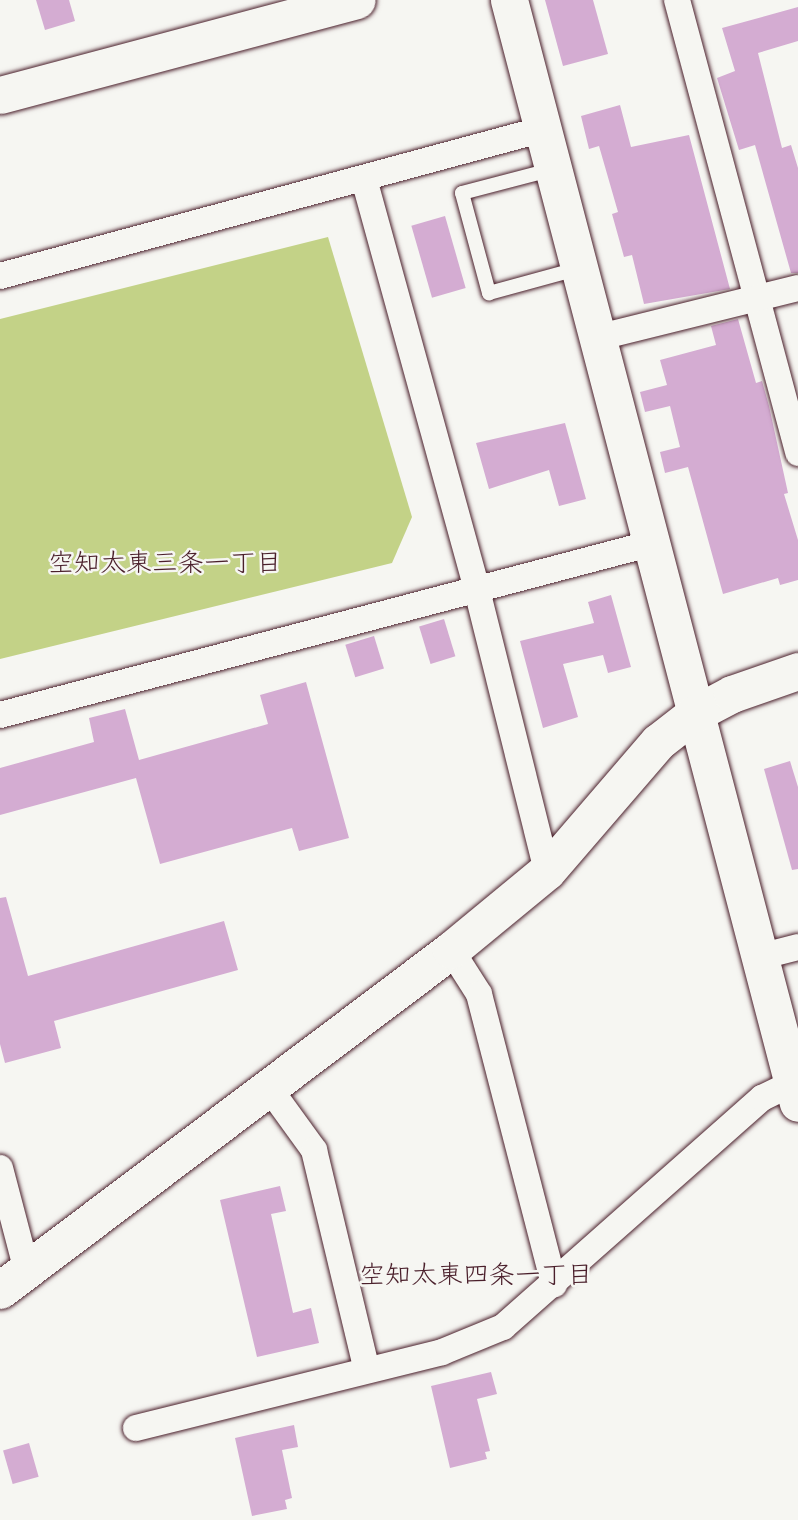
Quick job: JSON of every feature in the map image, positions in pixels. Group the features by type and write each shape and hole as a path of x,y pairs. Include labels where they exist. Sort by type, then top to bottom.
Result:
{"street":[{"path":"0,95 289,9 357,0"},
{"path":"136,1428 442,1352 503,1327 555,1284 762,1098 795,1093 550,170 509,0"},
{"path":"677,0 798,453"},
{"path":"0,276 540,130"},
{"path":"364,179 477,590 547,872"},
{"path":"596,338 798,288"},
{"path":"0,715 649,544"},
{"path":"14,1281 452,950 547,872 658,741 694,714 732,694 798,671"},
{"path":"759,957 798,947"},
{"path":"452,950 479,994 555,1284"},
{"path":"269,1088 314,1150 368,1370"},
{"path":"0,1168 14,1281"}],"lane":[{"path":"550,170 462,193 489,293 577,269"}],"green space":[{"path":"328,237 412,517 392,563 0,659 0,319"}],"building":[{"path":"36,0 69,0 75,21 45,30"},
{"path":"545,0 593,0 608,54 563,66"},
{"path":"798,7 798,41 758,53 782,148 791,145 798,168 798,273 791,273 755,145 739,150 717,78 735,71 722,28"},
{"path":"620,105 631,147 689,135 730,289 644,304 632,255 624,257 612,214 618,212 599,146 589,149 581,116"},
{"path":"445,216 466,288 432,298 411,226"},
{"path":"738,319 756,383 762,381 769,406 788,493 784,494 798,540 798,580 780,585 778,578 723,594 688,467 665,473 660,452 680,447 670,406 645,412 640,392 667,385 660,360 716,345 711,326"},
{"path":"565,423 586,499 559,506 549,470 489,489 476,443"},
{"path":"611,595 631,667 608,673 603,655 563,664 578,717 543,728 520,641 594,623 588,602"},
{"path":"444,619 455,656 431,664 419,627"},
{"path":"374,636 384,669 355,677 345,645"},
{"path":"306,682 349,838 299,851 292,828 160,864 136,778 0,815 0,768 94,742 89,718 125,709 139,760 268,724 260,695"},
{"path":"790,761 798,787 798,869 792,870 764,769"},
{"path":"6,897 28,976 224,921 238,970 54,1021 61,1048 5,1063 0,1044 0,898"},
{"path":"280,1186 286,1211 271,1214 293,1313 311,1308 319,1343 257,1357 220,1200"},
{"path":"491,1372 497,1394 477,1399 490,1451 485,1452 487,1459 450,1468 431,1386"},
{"path":"294,1425 298,1447 282,1450 292,1498 285,1500 287,1509 252,1516 235,1438"},
{"path":"29,1443 39,1477 13,1484 3,1450"}],"district":[{"name":"空知太東三条一丁目","path":"165,562"},
{"name":"空知太東四条一丁目","path":"476,1274"}]}
